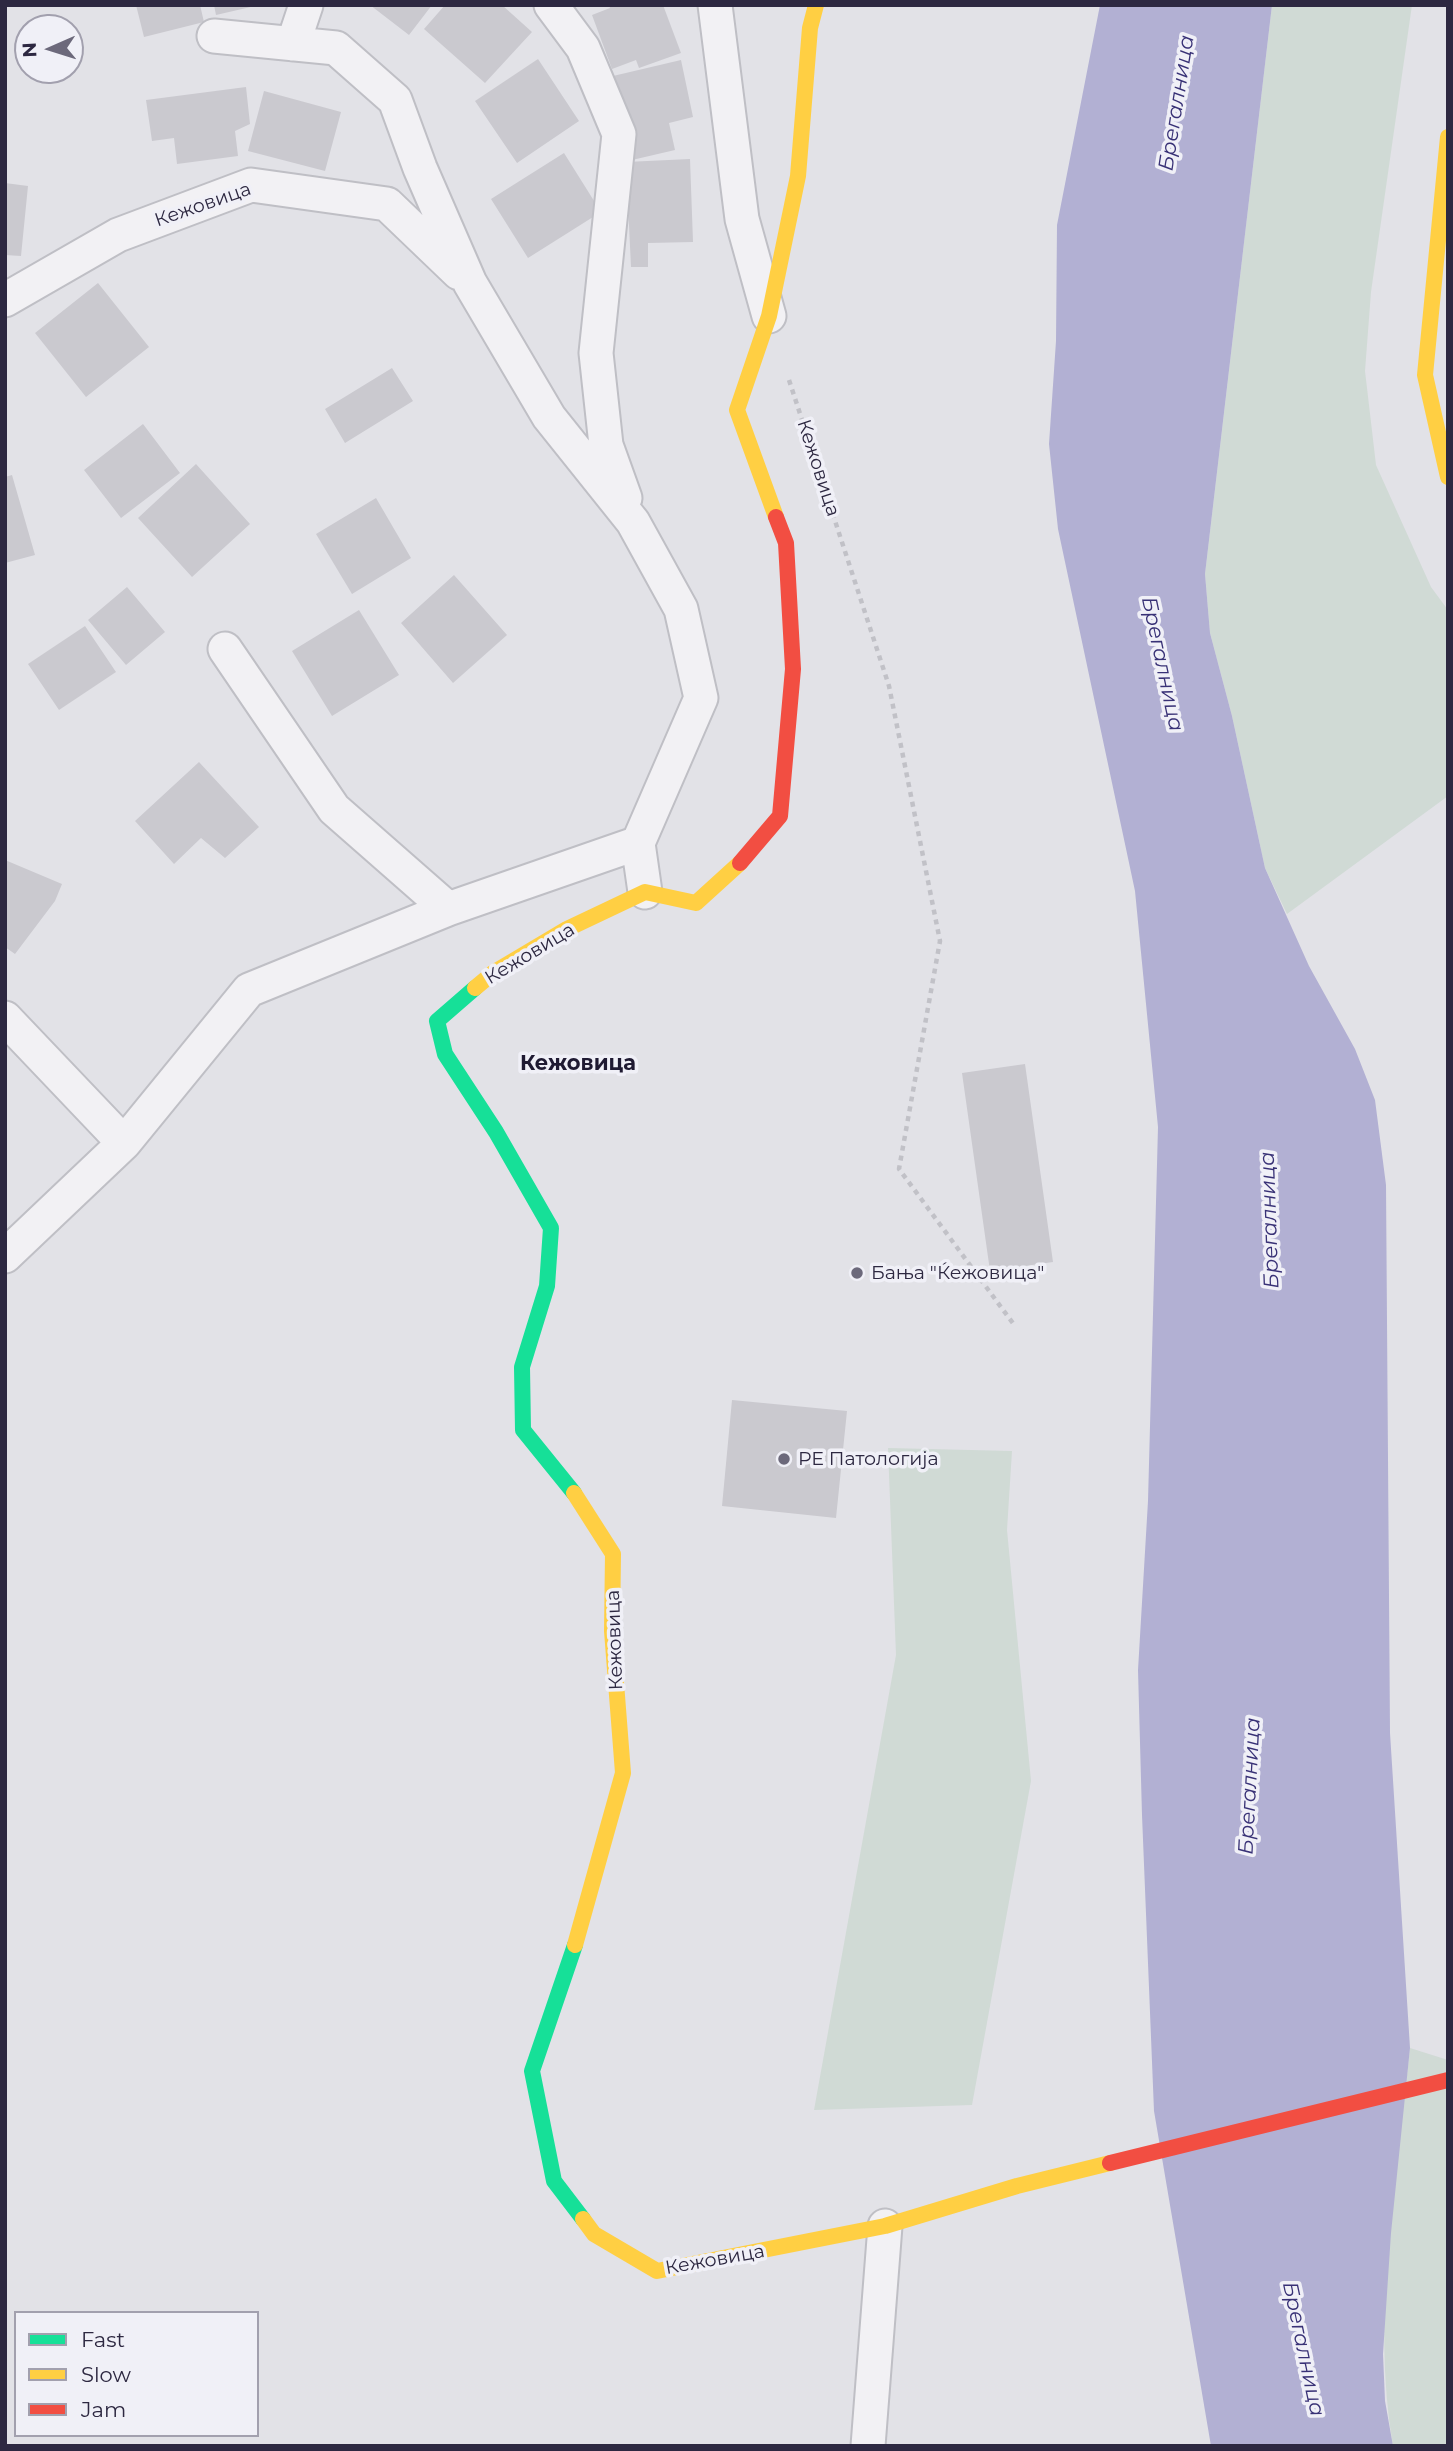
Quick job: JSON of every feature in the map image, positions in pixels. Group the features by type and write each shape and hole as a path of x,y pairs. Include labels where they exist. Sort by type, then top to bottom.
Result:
{"street":[{"path":"293,44 306,5"},
{"name":"Кежовица","path":"551,5 583,48 619,134 596,353 606,446 633,522 681,609 701,698 638,843"},
{"path":"715,5 743,219 769,316"},
{"path":"5,1256 124,1143 248,990 448,908 638,843 645,892 696,903 734,869 780,816 793,670 786,543 737,410 769,316 798,176 810,28 816,5"},
{"name":"Кежовица","path":"214,36 336,48 395,100 420,169 470,283 549,417 633,522"},
{"path":"1448,137 1425,375 1448,477"},
{"name":"Кежовица","path":"5,300 118,235 251,185 387,204 470,283"},
{"path":"225,649 334,809 448,908"},
{"name":"Кежовица","path":"645,892 567,929 493,973 437,1021 445,1054 496,1132 551,1228 547,1286 522,1367 523,1430 576,1495 613,1554 612,1631 623,1773 576,1943 532,2071 554,2181 594,2234 657,2271 885,2225"},
{"path":"5,1018 124,1143"},
{"path":"868,2446 885,2225 1017,2186 1448,2080"}],"path":[{"name":"Кежовица","path":"788,378 889,686 940,941 899,1169 1015,1326"}],"shaded area":[{"path":"1272,5 1412,5 1371,292 1365,371 1376,465 1431,587 1448,610 1448,796 1287,914 1265,868 1232,716 1210,633 1205,574"},
{"path":"888,1448 1012,1451 1007,1530 1031,1781 972,2105 814,2110 896,1655"},
{"path":"1410,2048 1448,2060 1448,2446 1393,2446 1387,2397 1384,2347 1388,2247"}],"water":[{"name":"Брегалница","path":"1100,5 1272,5 1205,574 1210,633 1232,716 1265,868 1309,966 1355,1049 1375,1100 1386,1185 1390,1733 1410,2048 1391,2233 1383,2354 1385,2401 1393,2446 1211,2446 1154,2111 1138,1670 1148,1501 1158,1127 1135,891 1058,529 1049,444 1056,341 1057,225"}],"building":[{"path":"136,5 200,5 204,22 144,37"},
{"path":"214,5 255,5 255,6 216,15"},
{"path":"370,5 432,5 409,35"},
{"path":"445,5 502,5 532,32 485,83 424,29"},
{"path":"609,5 663,5 681,53 639,68 636,60 612,69 592,15 610,8"},
{"path":"538,59 579,121 517,163 475,101"},
{"path":"681,60 693,117 669,123 675,150 632,160 613,76"},
{"path":"246,87 250,124 235,131 238,156 177,164 174,138 152,141 146,100"},
{"path":"264,91 341,112 325,171 248,151"},
{"path":"564,153 601,212 528,258 491,199"},
{"path":"690,159 693,242 648,243 648,267 631,267 626,162"},
{"path":"5,183 28,186 21,256 5,255"},
{"path":"98,283 149,347 86,397 35,333"},
{"path":"392,368 413,401 345,443 325,409"},
{"path":"143,424 180,473 121,518 84,470"},
{"path":"196,464 250,524 192,577 138,518"},
{"path":"12,475 35,555 5,563 5,477"},
{"path":"376,498 411,558 352,594 316,534"},
{"path":"454,575 507,635 453,683 401,623"},
{"path":"127,587 165,632 126,665 88,620"},
{"path":"359,610 399,675 332,716 292,651"},
{"path":"85,626 116,672 59,710 28,664"},
{"path":"199,762 259,827 225,858 201,838 174,864 135,821"},
{"path":"5,860 62,884 55,901 15,954 5,947"},
{"path":"1025,1064 1053,1262 990,1271 962,1073"},
{"name":"РЕ Патологија","path":"732,1400 847,1411 836,1518 722,1506"}],"traffic: fast":[{"path":"475,988 437,1021 445,1054 496,1132 551,1228 547,1286 522,1367 523,1430 574,1493"},
{"path":"575,1945 532,2071 554,2181 583,2219"}],"traffic: slow":[{"path":"776,517 737,410 769,316 798,176 810,28 816,5"},
{"path":"1448,137 1425,375 1448,477"},
{"path":"475,988 493,973 567,929 645,892 696,903 740,863"},
{"path":"574,1493 613,1554 612,1631 623,1773 575,1945"},
{"path":"583,2219 594,2234 657,2271 885,2226 1017,2186 1110,2163"}],"traffic: jam":[{"path":"740,863 780,816 793,669 786,543 776,517"},
{"path":"1110,2163 1448,2080"}],"place":[{"name":"Бања \"Ќежовица\"","path":"857,1273"},
{"name":"РЕ Патологија","path":"784,1459"}],"district":[{"name":"Кежовица","path":"578,1064"}]}
